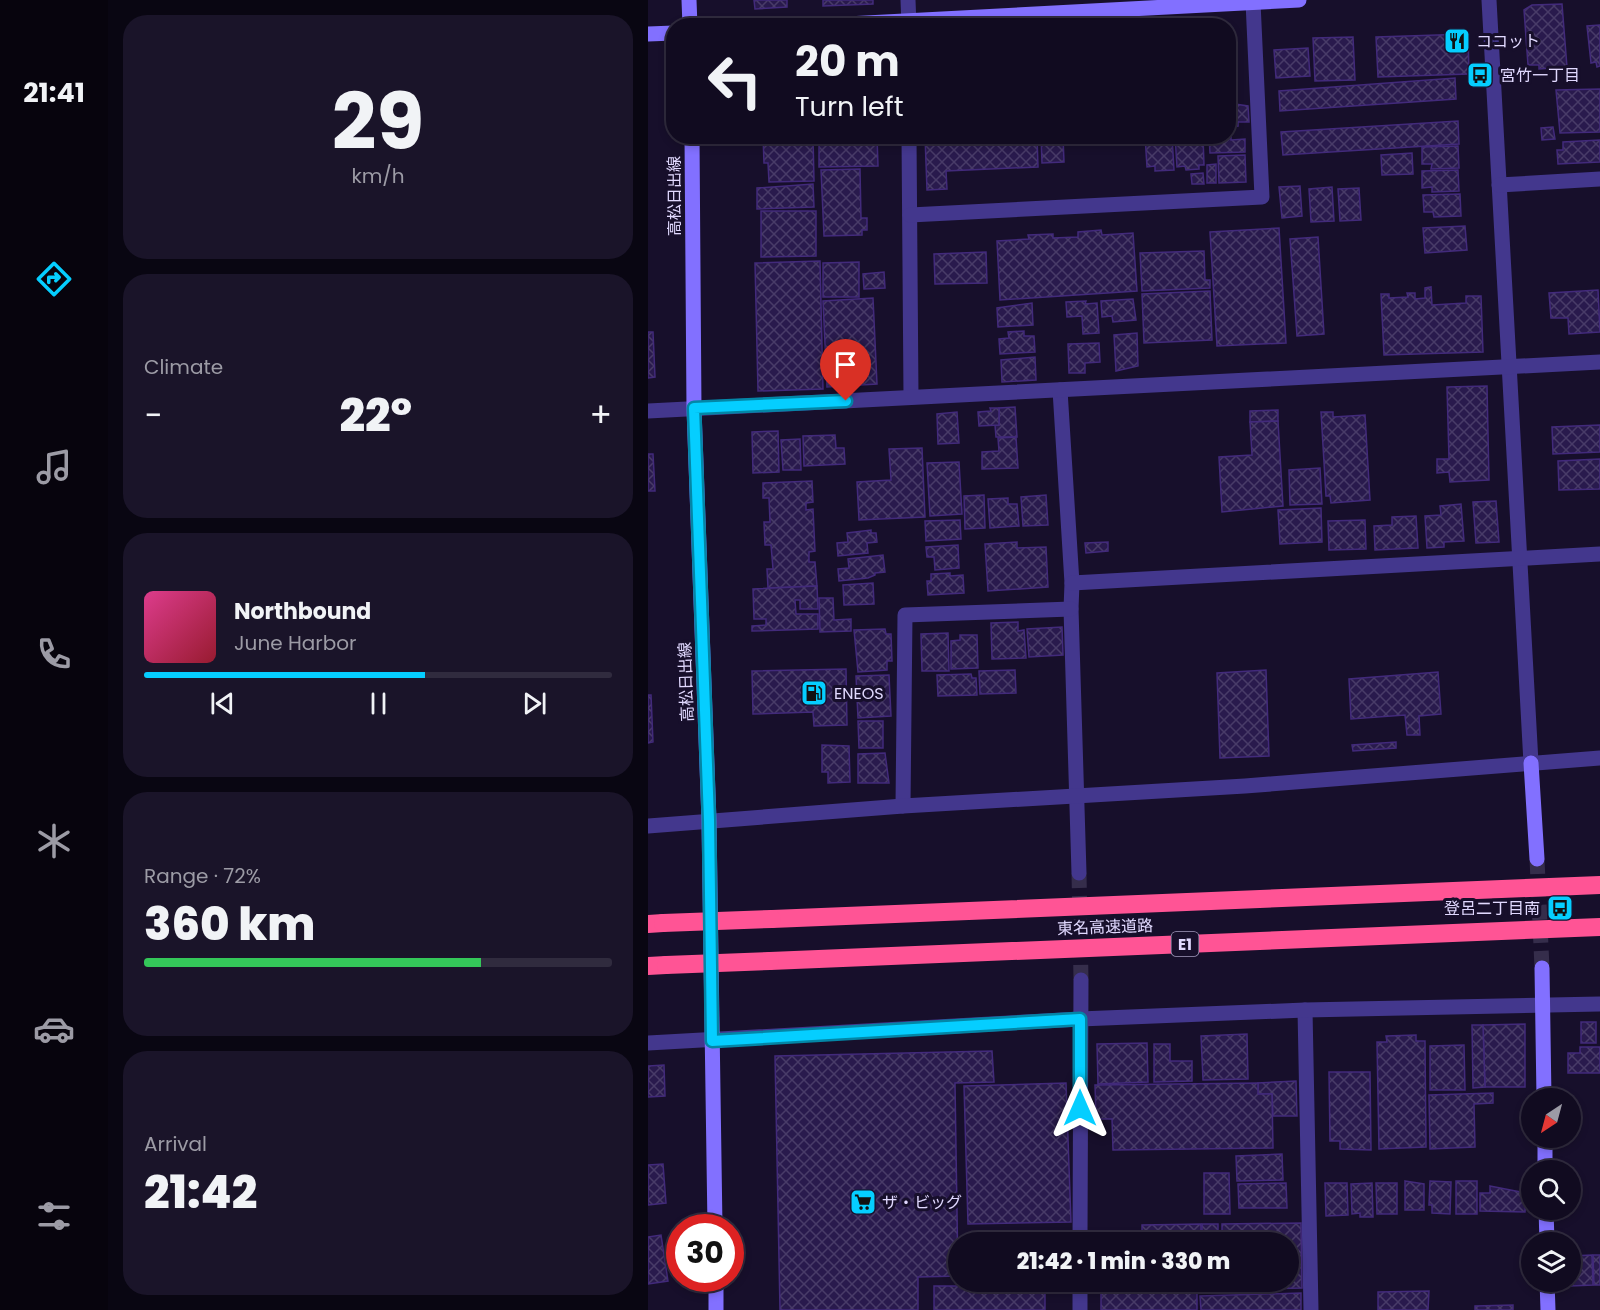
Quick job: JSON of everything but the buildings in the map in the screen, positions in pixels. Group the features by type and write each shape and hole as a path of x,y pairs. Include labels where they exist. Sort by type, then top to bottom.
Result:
{"highway":[{"name":"東名高速道路","path":"656,924 1600,885"},
{"name":"東名高速道路","path":"657,966 1600,927"}],"main road":[{"path":"689,0 690,18"},
{"path":"991,18 1299,0"},
{"path":"648,34 666,33"},
{"name":"高松日出線","path":"692,144 694,408 709,820 715,1214"},
{"path":"1531,763 1538,860"},
{"path":"1542,968 1544,1088"},
{"path":"716,1292 716,1310"},
{"path":"1547,1292 1548,1310"}],"street":[{"path":"908,0 909,18"},
{"path":"1489,0 1531,763"},
{"path":"910,215 1262,196 1253,2"},
{"path":"909,144 911,397"},
{"path":"1499,185 1600,179"},
{"path":"648,411 1600,362"},
{"path":"1060,390 1072,583 1076,797 1080,873"},
{"path":"1072,583 1600,554"},
{"path":"903,806 905,615 1071,609"},
{"path":"648,826 903,806 1076,797 1600,759"},
{"path":"1080,1232 1081,980"},
{"path":"648,1043 1080,1019 1305,1010 1600,1004"},
{"path":"1305,1010 1311,1310"},
{"path":"1080,1292 1080,1310"}],"tunnel":[{"path":"1537,859 1542,968"},
{"path":"1079,873 1081,980"}],"place":[{"name":"ココット","path":"1457,41"},
{"name":"宮竹一丁目","path":"1480,75"},
{"name":"ENEOS","path":"814,693"},
{"name":"登呂二丁目南","path":"1560,908"},
{"name":"ザ・ビッグ","path":"863,1202"}],"route":[{"path":"846,401 694,408 709,820 712,1041 1080,1019 1080,1108"}]}
